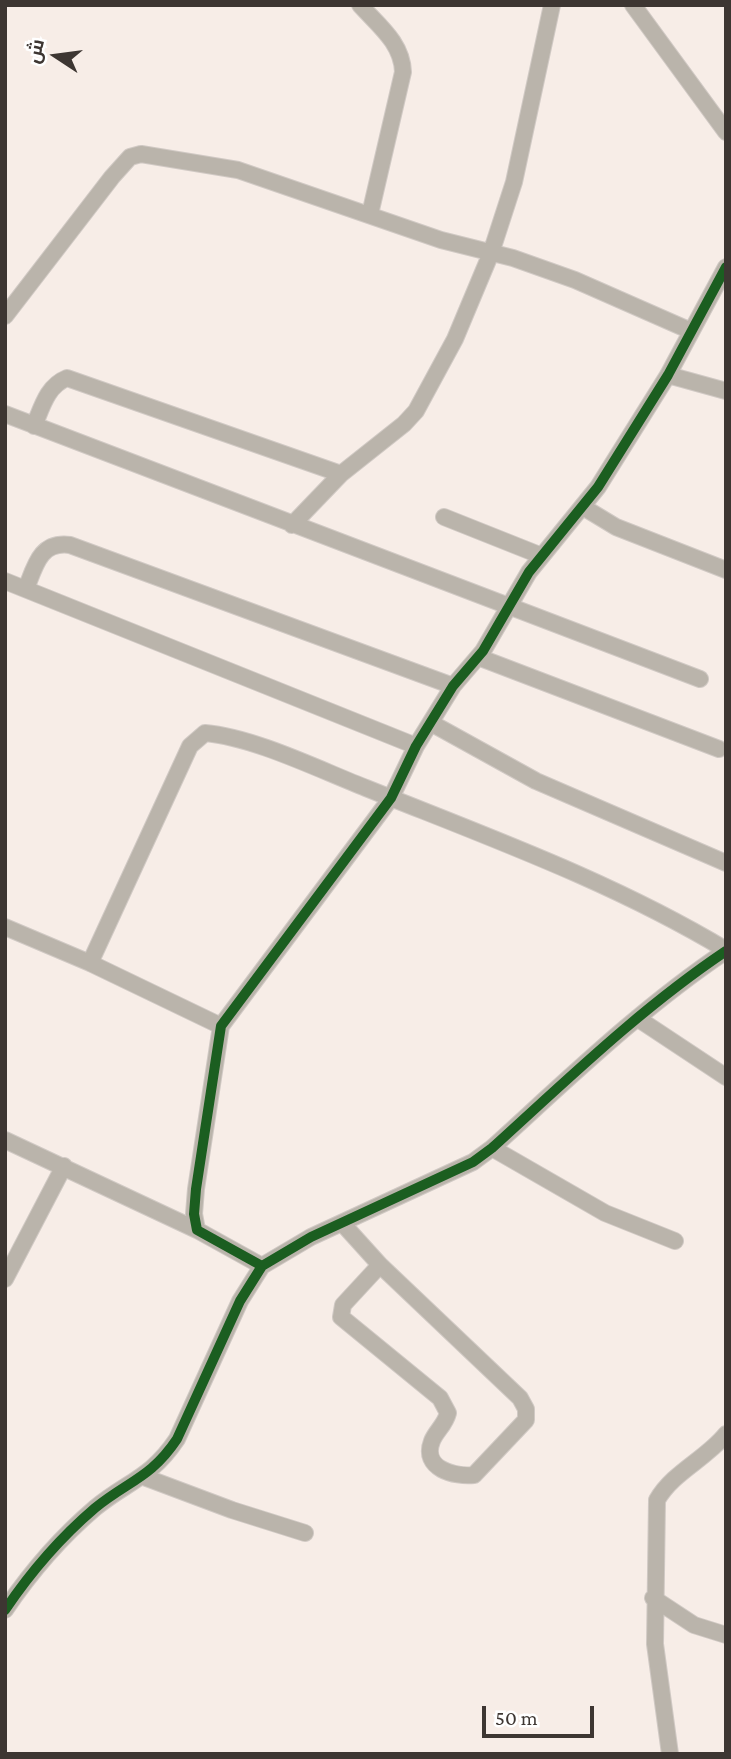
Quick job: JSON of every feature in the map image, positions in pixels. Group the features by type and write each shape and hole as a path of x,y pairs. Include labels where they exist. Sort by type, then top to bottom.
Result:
{"street":[{"path":"360,5 394,41 403,58 403,72 370,214"},
{"path":"292,525 341,474 404,424 416,411 455,339 491,253 514,183 552,5"},
{"path":"633,5 726,132"},
{"path":"5,316 112,177 130,158 141,154 238,170 441,240 575,279 691,331"},
{"path":"197,1230 194,1214 195,1189 220,1026 391,798 416,746 453,687 478,657 542,556 598,487 668,375 726,267"},
{"path":"668,375 726,391"},
{"path":"34,426 51,389 56,382 67,378 341,474"},
{"path":"5,414 700,679"},
{"path":"583,507 616,527 726,570"},
{"path":"443,517 542,556"},
{"path":"26,589 44,550 52,544 70,545 453,687"},
{"path":"5,581 416,746"},
{"path":"478,657 719,749"},
{"path":"431,723 536,780 726,863"},
{"path":"5,1610 10,1591 71,1530 97,1507 144,1477 177,1439 240,1301 262,1266 342,1223 450,1175 492,1148 637,1018 683,980 726,951 683,924 616,891 295,760 205,733 190,746 90,963"},
{"path":"5,927 90,963 220,1026"},
{"path":"637,1018 726,1077"},
{"path":"5,1140 197,1230 262,1266"},
{"path":"492,1148 605,1213 675,1241"},
{"path":"5,1279 64,1167"},
{"path":"342,1223 380,1265 520,1398 526,1409 526,1420 474,1475 452,1476 438,1468 431,1456 431,1442 445,1423 448,1413 440,1398 341,1317 343,1305 380,1265"},
{"path":"670,1754 669,1726 655,1644 653,1598 657,1500 664,1488 707,1454 726,1433"},
{"path":"144,1477 232,1510 305,1533"},
{"path":"653,1598 694,1625 726,1635"}],"cycle path":[{"path":"262,1266 197,1230 194,1214 221,1026 391,798 416,746 453,686 483,651 529,572 598,487 668,375 726,267"},
{"path":"5,1610 35,1569 70,1531 95,1508 148,1471 177,1439 240,1301 262,1266 311,1237 473,1162 634,1020 726,951"}]}
